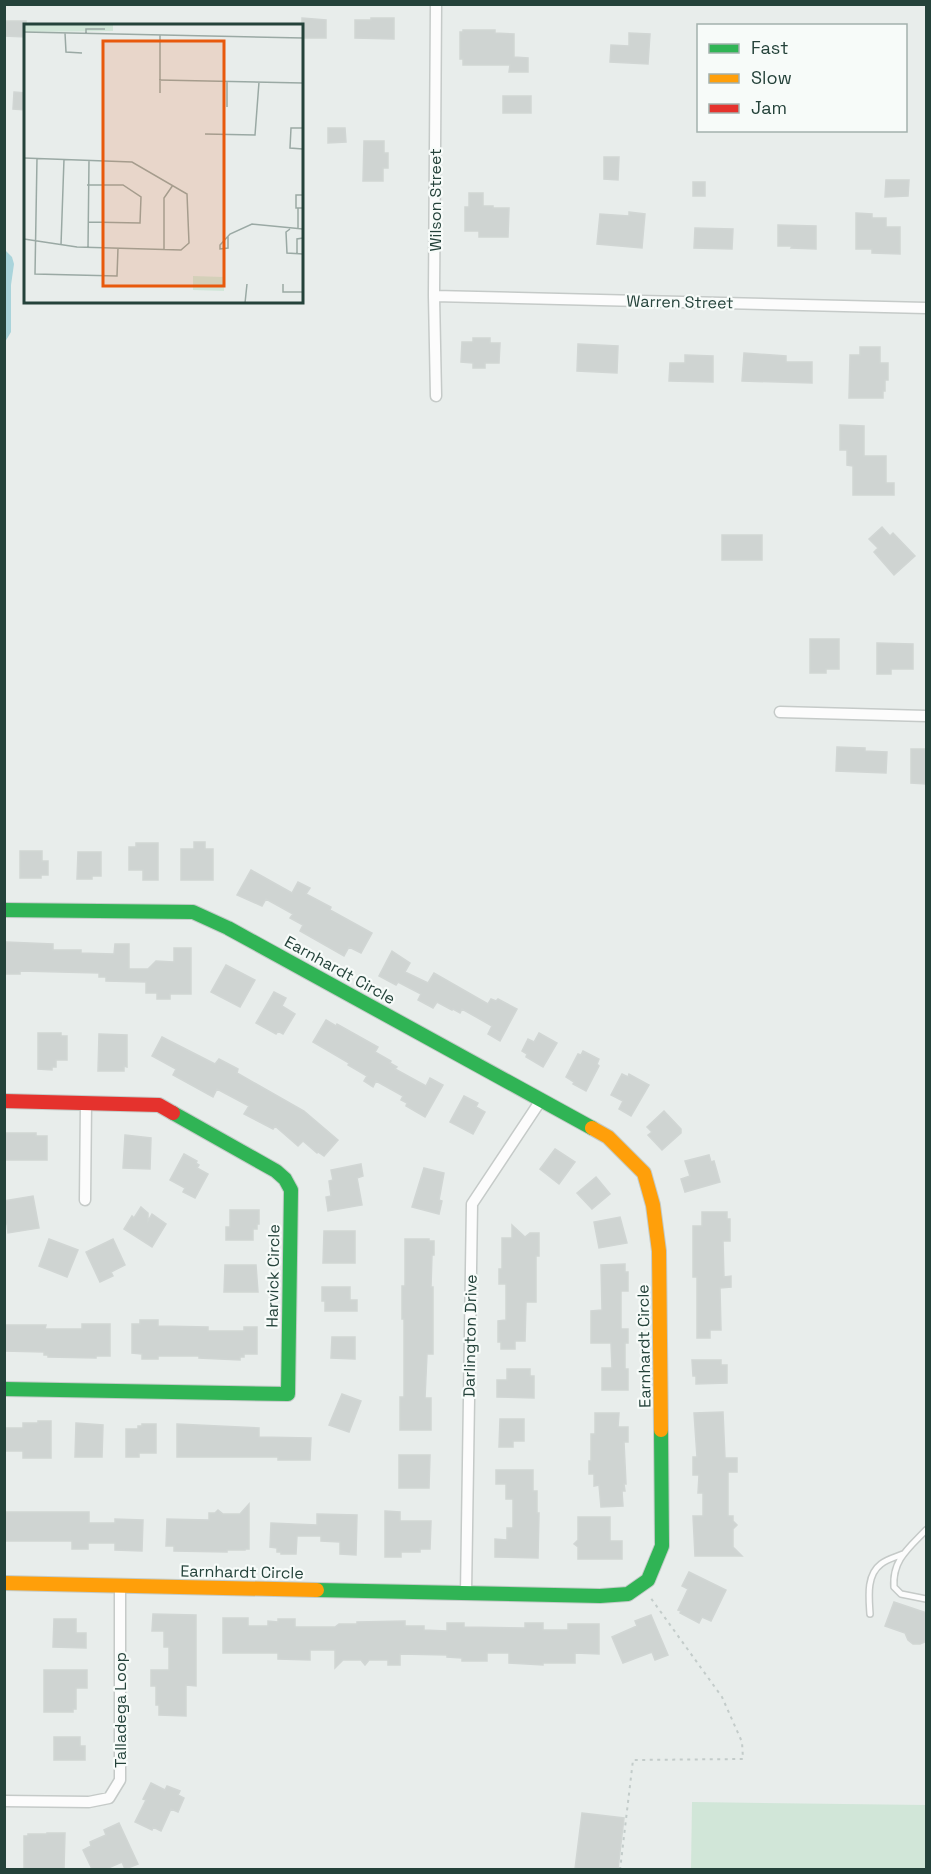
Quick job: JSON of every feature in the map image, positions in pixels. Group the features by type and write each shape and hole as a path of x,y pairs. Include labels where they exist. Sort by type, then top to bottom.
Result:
{"street":[{"name":"Wilson Street","path":"436,4 434,296 436,396"},
{"name":"Warren Street","path":"434,296 927,308"},
{"path":"780,712 927,716"},
{"name":"Earnhardt Circle","path":"4,910 193,912 228,928 608,1137 644,1173 653,1204 659,1251 662,1546 648,1580 628,1594 600,1596 4,1583"},
{"name":"Darlington Drive","path":"466,1593 472,1204 541,1100"},
{"name":"Harvick Circle","path":"4,1101 159,1105 276,1171 285,1179 291,1190 288,1394 4,1389"},
{"path":"85,1200 87,1103"},
{"name":"Talladega Loop","path":"4,1801 89,1802 109,1798 120,1780 120,1585"}],"lane":[{"path":"927,1530 904,1553 896,1564 893,1575 894,1587 901,1594 927,1599"},
{"path":"870,1614 868,1597 870,1582 875,1570 882,1563 904,1553"}],"path":[{"path":"620,1869 633,1760 743,1759 742,1742 722,1697 641,1585"}],"green space":[{"path":"692,1802 926,1805 926,1869 691,1869"}],"water":[{"path":"5,250 12,257 14,264 11,285 11,332 5,342"}],"building":[{"path":"302,18 326,20 326,38 303,38"},
{"path":"371,18 394,18 394,39 355,38 355,20 371,20"},
{"path":"4,21 26,21 24,37 4,36"},
{"path":"463,30 495,30 495,33 514,34 514,57 528,58 528,72 509,72 510,65 463,65 463,59 460,59 460,32"},
{"path":"629,33 650,34 648,64 610,62 611,45 629,46"},
{"path":"14,92 24,93 24,110 13,109"},
{"path":"503,96 531,96 531,113 503,113"},
{"path":"328,128 345,128 346,142 328,143"},
{"path":"364,141 384,141 384,153 388,153 388,168 383,168 383,181 363,181"},
{"path":"604,157 619,157 618,180 604,179"},
{"path":"886,180 909,180 908,196 885,197"},
{"path":"693,182 705,182 705,196 693,196"},
{"path":"469,193 483,193 483,206 509,208 508,237 479,237 479,231 465,231 465,207 469,207"},
{"path":"629,212 645,214 642,248 597,244 600,214 629,216"},
{"path":"856,213 872,214 872,218 886,218 886,227 900,227 900,254 872,253 872,249 856,249"},
{"path":"778,225 816,226 816,249 778,246"},
{"path":"695,228 733,229 732,249 694,248"},
{"path":"473,338 490,338 490,343 500,343 499,363 485,363 485,368 473,368 473,363 461,362 462,342 473,342"},
{"path":"578,344 618,346 617,373 577,371"},
{"path":"860,347 880,347 880,363 888,363 888,380 885,380 883,398 849,398 850,355 860,355"},
{"path":"744,353 786,356 786,362 812,362 812,383 742,381"},
{"path":"685,355 713,356 713,382 669,381 670,363 685,363"},
{"path":"840,425 864,426 864,456 886,456 886,483 894,483 894,495 853,495 853,466 847,465 847,450 840,450"},
{"path":"882,527 890,536 893,533 915,556 894,575 874,552 878,548 869,539"},
{"path":"722,535 762,535 762,560 722,560"},
{"path":"810,639 839,639 839,669 826,669 826,673 810,673"},
{"path":"877,643 913,644 913,669 891,669 891,674 877,674"},
{"path":"837,747 887,752 886,773 836,771"},
{"path":"911,749 927,749 926,784 911,783"},
{"path":"194,842 205,842 205,849 213,849 213,880 181,880 181,849 194,849"},
{"path":"136,843 158,843 158,880 143,880 143,870 129,870 129,847 136,847"},
{"path":"20,851 42,851 42,861 48,861 48,875 41,875 41,878 20,878"},
{"path":"78,852 101,852 101,876 92,876 92,879 77,879"},
{"path":"251,870 292,893 298,882 310,888 306,894 372,933 361,953 349,947 344,956 300,931 303,925 290,918 293,914 266,899 262,906 237,895"},
{"path":"6,942 53,944 53,950 81,950 81,953 114,954 115,944 129,944 129,969 148,969 156,961 174,962 174,948 191,948 191,994 170,994 170,999 157,999 157,993 146,993 146,982 106,981 106,977 99,977 99,973 20,971 20,974 4,974"},
{"path":"392,951 410,963 405,972 428,983 434,973 488,1004 491,999 496,1001 498,999 517,1009 500,1041 488,1034 492,1026 462,1009 460,1013 437,1002 433,1008 418,1000 421,994 398,982 396,985 379,976"},
{"path":"226,965 255,980 240,1007 211,992"},
{"path":"274,992 286,998 282,1006 295,1014 283,1034 278,1031 276,1034 256,1023"},
{"path":"326,1020 378,1047 375,1052 391,1061 390,1063 397,1067 395,1069 426,1086 430,1078 443,1085 425,1117 406,1106 407,1103 401,1100 403,1096 376,1081 373,1087 364,1081 367,1076 313,1042"},
{"path":"38,1033 61,1033 61,1036 67,1036 67,1060 56,1060 56,1067 52,1067 52,1070 38,1069"},
{"path":"539,1033 557,1043 543,1067 526,1057 527,1054 522,1051 528,1039 534,1042"},
{"path":"99,1034 127,1035 127,1067 124,1066 124,1071 98,1071"},
{"path":"162,1037 215,1064 219,1059 238,1069 237,1073 304,1111 338,1140 324,1156 303,1141 298,1146 275,1126 273,1129 244,1114 249,1106 217,1089 213,1097 173,1075 176,1069 152,1056"},
{"path":"583,1051 599,1059 597,1064 599,1066 586,1091 566,1077 578,1054 581,1055"},
{"path":"622,1074 628,1077 629,1074 649,1085 631,1116 619,1109 623,1101 611,1095"},
{"path":"464,1096 478,1103 476,1107 485,1112 473,1134 450,1122"},
{"path":"664,1111 681,1129 681,1133 662,1150 648,1135 652,1132 647,1127"},
{"path":"4,1133 36,1133 36,1136 47,1136 47,1160 4,1160"},
{"path":"125,1135 151,1138 150,1169 123,1168"},
{"path":"555,1149 575,1162 559,1184 540,1169"},
{"path":"184,1154 197,1161 199,1165 197,1168 208,1174 195,1198 183,1192 185,1188 170,1180"},
{"path":"709,1155 711,1162 714,1161 720,1182 685,1192 681,1179 690,1176 685,1161"},
{"path":"361,1164 363,1176 357,1178 362,1205 328,1211 326,1197 331,1196 329,1181 333,1180 331,1170"},
{"path":"424,1168 444,1173 439,1214 412,1207"},
{"path":"596,1177 610,1194 592,1209 577,1193"},
{"path":"33,1196 39,1228 8,1233 7,1224 4,1224 4,1201"},
{"path":"141,1207 148,1213 148,1221 152,1214 166,1224 152,1247 124,1229"},
{"path":"230,1210 259,1210 259,1224 257,1224 257,1229 253,1229 253,1240 226,1240 226,1227 230,1227"},
{"path":"702,1212 727,1212 727,1219 730,1219 730,1241 723,1241 724,1277 731,1276 731,1287 720,1288 721,1330 710,1330 710,1338 697,1338 697,1277 693,1277 693,1226 702,1226"},
{"path":"620,1217 627,1243 599,1248 594,1222"},
{"path":"512,1225 525,1237 530,1233 539,1233 539,1256 536,1256 536,1302 526,1302 525,1341 515,1341 515,1349 501,1349 501,1342 498,1342 498,1321 506,1320 506,1284 499,1284 499,1269 502,1269 502,1238 512,1238"},
{"path":"324,1231 355,1231 355,1263 323,1263"},
{"path":"49,1239 78,1250 67,1277 39,1266"},
{"path":"113,1239 125,1265 111,1272 113,1276 100,1282 86,1252"},
{"path":"405,1239 434,1241 431,1287 433,1287 433,1354 427,1354 425,1398 431,1398 431,1430 400,1430 400,1397 404,1397 402,1286 405,1286"},
{"path":"625,1264 625,1272 628,1272 628,1291 621,1291 621,1329 628,1329 628,1343 625,1343 625,1369 628,1369 628,1390 602,1390 602,1368 612,1368 611,1343 591,1343 591,1311 602,1310 601,1265"},
{"path":"225,1265 256,1265 258,1292 224,1292"},
{"path":"322,1287 350,1287 350,1300 357,1300 357,1311 325,1311"},
{"path":"140,1320 158,1320 158,1326 208,1327 208,1331 244,1331 244,1327 257,1327 257,1354 244,1354 240,1360 199,1358 199,1356 158,1356 158,1359 142,1359 142,1354 132,1353 132,1324 140,1324"},
{"path":"82,1324 110,1324 110,1356 48,1357 44,1355 44,1352 4,1351 4,1325 46,1325 45,1329 82,1329"},
{"path":"332,1337 355,1337 355,1359 331,1358"},
{"path":"692,1360 721,1360 721,1365 727,1365 727,1383 696,1384"},
{"path":"507,1369 530,1369 530,1376 534,1376 534,1398 497,1397 497,1380 507,1380"},
{"path":"342,1394 361,1401 349,1432 329,1425"},
{"path":"723,1412 725,1458 737,1458 737,1472 728,1472 728,1516 733,1516 733,1521 737,1525 733,1529 733,1547 742,1556 695,1556 693,1516 703,1516 703,1493 698,1493 699,1475 693,1475 693,1457 697,1457 694,1413"},
{"path":"595,1413 619,1413 618,1427 628,1427 628,1442 624,1442 626,1484 624,1484 625,1491 622,1491 623,1506 601,1507 599,1485 594,1486 594,1474 589,1474 591,1434 595,1434"},
{"path":"500,1419 524,1419 524,1441 513,1441 513,1447 499,1447"},
{"path":"38,1421 51,1421 51,1458 23,1458 23,1451 4,1451 4,1428 23,1428 23,1423 38,1423"},
{"path":"76,1423 103,1425 102,1457 75,1457"},
{"path":"156,1424 156,1453 139,1453 139,1457 126,1457 126,1429 138,1429 138,1426"},
{"path":"177,1424 259,1428 259,1437 311,1438 310,1460 278,1460 278,1457 177,1457"},
{"path":"399,1455 430,1455 429,1488 399,1488"},
{"path":"496,1470 533,1470 533,1491 537,1491 537,1513 539,1513 538,1558 495,1557 495,1539 507,1540 507,1528 513,1528 513,1499 506,1499 506,1484 496,1484"},
{"path":"249,1504 249,1549 227,1550 227,1552 174,1551 174,1546 166,1546 167,1519 209,1520 209,1513 215,1513 218,1510 223,1514 240,1514"},
{"path":"385,1511 400,1512 400,1521 431,1521 430,1549 420,1549 420,1552 401,1552 401,1557 385,1557"},
{"path":"4,1512 89,1512 89,1523 115,1523 115,1519 143,1520 142,1551 115,1550 115,1543 88,1543 88,1549 72,1549 72,1541 4,1541"},
{"path":"317,1514 357,1515 356,1555 340,1554 340,1542 321,1541 321,1536 297,1536 296,1554 281,1554 277,1552 277,1548 270,1547 271,1523 317,1525"},
{"path":"578,1517 610,1517 610,1541 622,1541 622,1559 578,1559 578,1547 574,1544 578,1540"},
{"path":"689,1572 726,1590 711,1621 702,1617 699,1623 678,1610 688,1589 682,1586"},
{"path":"894,1602 927,1613 927,1641 913,1644 905,1633 885,1626"},
{"path":"153,1614 196,1615 196,1686 186,1685 186,1716 159,1715 159,1705 156,1705 156,1686 151,1686 151,1670 169,1670 169,1647 164,1647 164,1631 152,1631"},
{"path":"651,1615 668,1655 655,1660 652,1652 623,1663 612,1637 637,1626 635,1621"},
{"path":"223,1618 248,1618 248,1626 268,1626 268,1621 295,1619 295,1627 335,1627 339,1624 357,1624 357,1622 405,1621 405,1626 424,1626 424,1630 447,1631 447,1623 464,1623 464,1627 525,1628 525,1623 543,1623 543,1630 568,1630 568,1624 599,1624 599,1654 575,1653 575,1663 543,1663 543,1665 509,1663 509,1653 487,1653 487,1661 462,1661 462,1658 447,1657 447,1655 400,1654 400,1665 388,1665 388,1660 369,1660 365,1665 361,1660 343,1660 335,1668 335,1650 310,1650 310,1660 278,1659 278,1653 223,1653"},
{"path":"54,1619 76,1619 76,1633 86,1633 86,1648 53,1647"},
{"path":"44,1670 87,1670 87,1688 76,1688 76,1709 73,1709 73,1712 44,1712"},
{"path":"54,1737 80,1737 80,1746 85,1746 85,1760 54,1760"},
{"path":"151,1783 165,1790 167,1786 180,1791 178,1795 184,1798 178,1812 171,1809 161,1831 153,1827 152,1830 135,1822 146,1800 143,1799"},
{"path":"582,1813 624,1818 618,1869 575,1869"},
{"path":"119,1823 138,1864 125,1869 122,1862 106,1869 92,1869 83,1850 91,1846 90,1842 106,1835 104,1830"},
{"path":"65,1833 64,1869 24,1869 24,1836"}],"traffic: fast":[{"path":"4,910 193,912 228,928 592,1128"},
{"path":"4,1389 288,1394 291,1190 285,1179 276,1171 173,1113"},
{"path":"317,1590 600,1596 628,1594 648,1580 662,1546 661,1430"}],"traffic: slow":[{"path":"592,1128 608,1137 644,1173 653,1205 659,1251 661,1430"},
{"path":"4,1583 317,1590"}],"traffic: jam":[{"path":"4,1101 159,1105 173,1113"}]}
